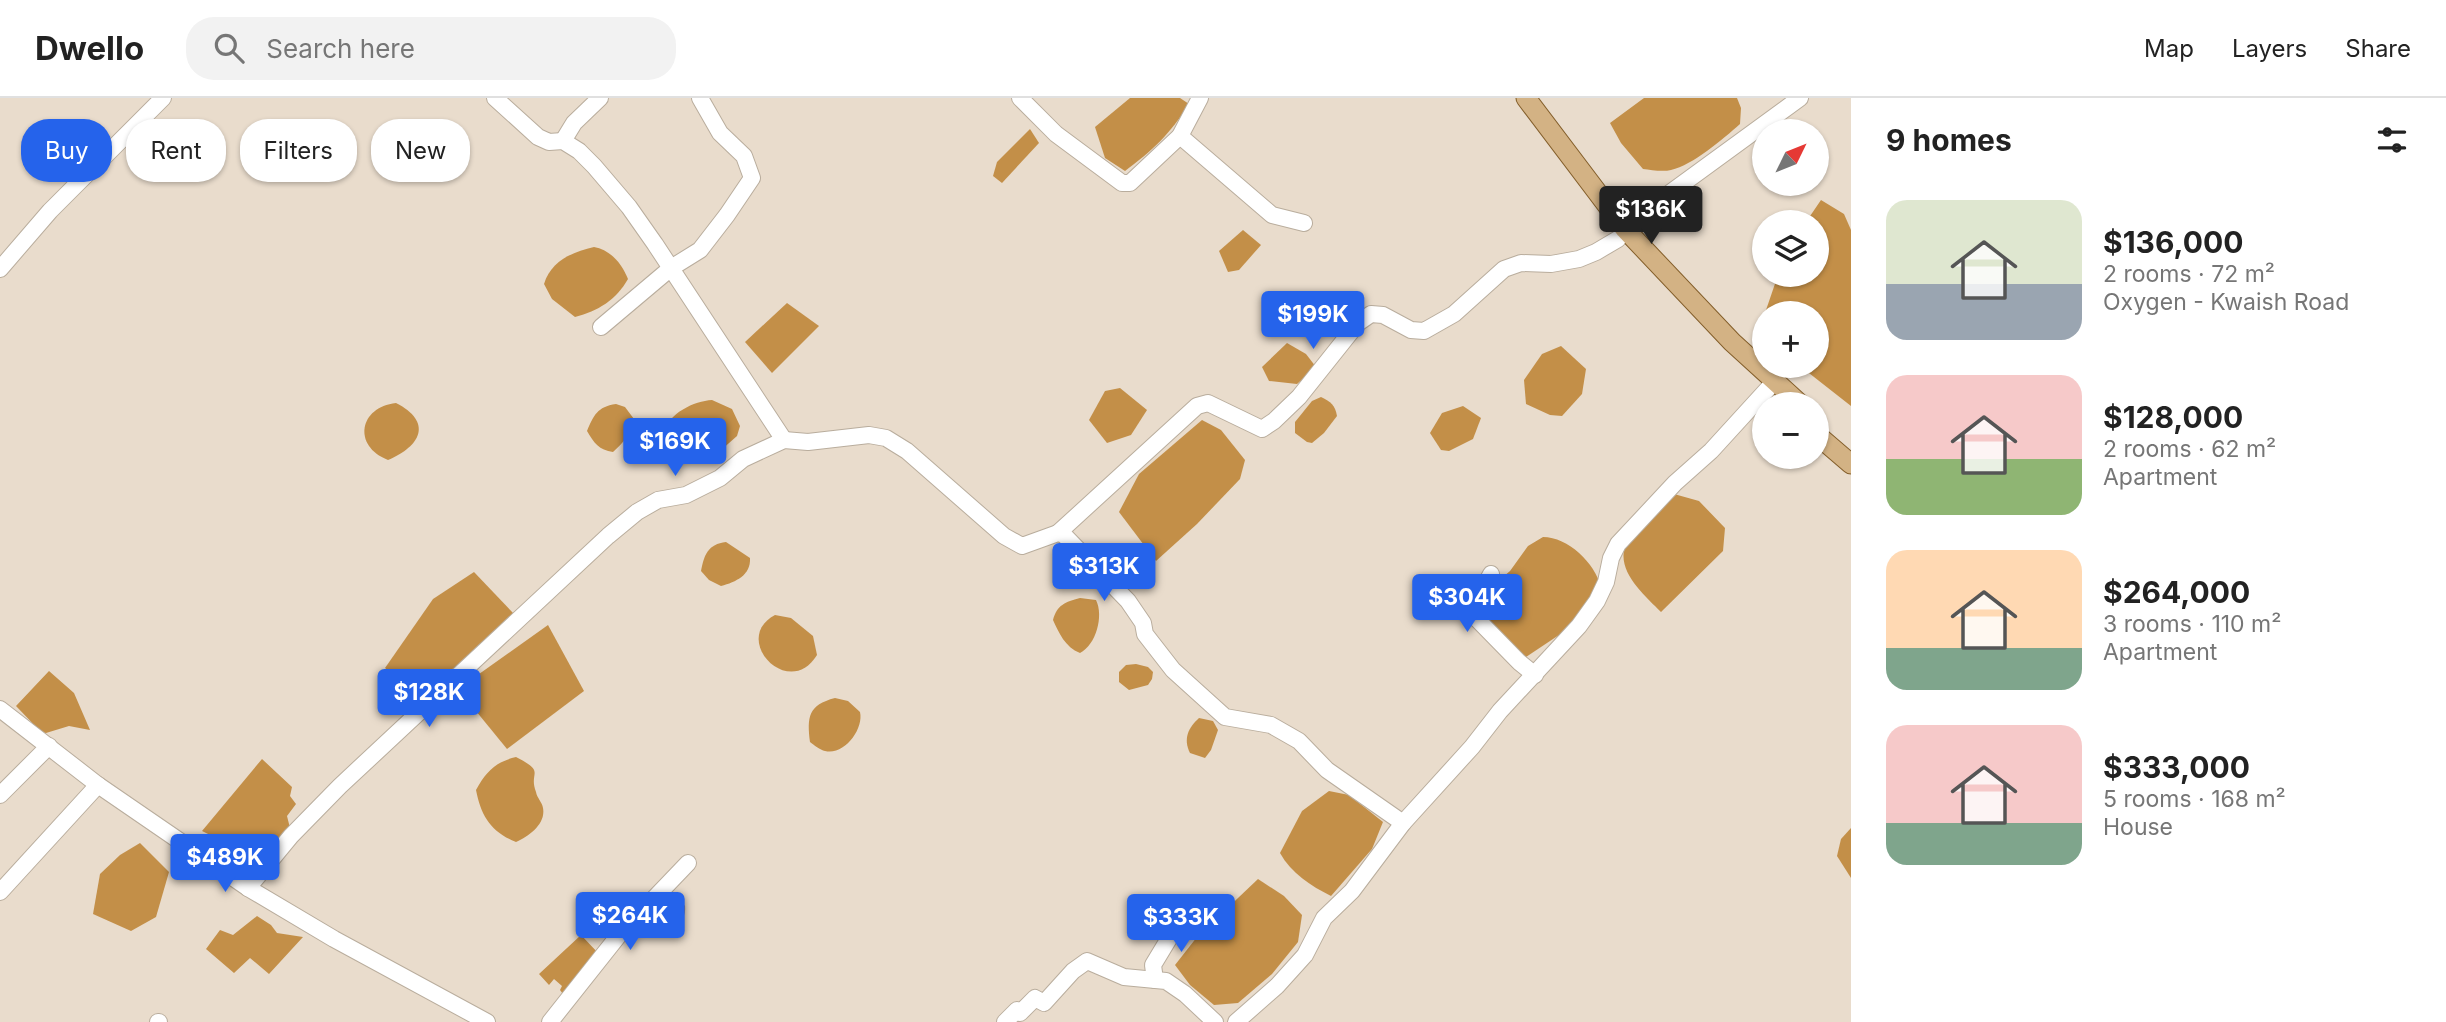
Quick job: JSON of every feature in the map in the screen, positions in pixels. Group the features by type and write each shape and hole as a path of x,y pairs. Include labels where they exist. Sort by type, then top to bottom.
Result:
{"main road":[{"path":"1511,98 1622,234 1731,342 1773,392"},
{"path":"1526,98 1622,234"},
{"path":"1770,387 1779,392"},
{"path":"1829,429 1851,448"},
{"path":"1829,446 1851,464"}],"street":[{"path":"0,269 50,211 163,98"},
{"path":"495,98 538,137 549,142 563,141 579,151 629,207 784,440"},
{"path":"563,141 574,123 600,98"},
{"path":"601,327 671,268 699,250 752,178 744,156 720,133 700,98"},
{"path":"1020,98 1056,134 1122,183 1130,183 1180,136 1200,98"},
{"path":"248,888 291,836 340,786 608,536 637,512 658,500 686,495 720,478 743,458 784,440 808,442 869,435 886,438 907,451 1004,536 1023,546 1058,533 1196,406 1208,403 1262,429 1299,397 1358,323 1371,314 1383,315 1411,330 1424,331 1454,314 1504,269 1521,263 1551,264 1596,252 1622,234 1637,217 1778,104 1800,98"},
{"path":"1180,136 1272,215 1304,223"},
{"path":"1236,1022 1278,986 1306,954 1324,918 1352,891 1403,823 1472,747 1500,711 1579,626 1597,601 1618,544 1675,484 1711,451 1770,387"},
{"path":"1058,533 1064,535 1128,601 1143,623 1145,634 1173,670 1225,717 1271,725 1298,741 1327,770 1403,823"},
{"path":"1492,574 1474,605 1474,615 1535,675"},
{"path":"0,709 98,785 248,888 334,939 487,1022"},
{"path":"0,794 49,746"},
{"path":"0,892 98,785"},
{"path":"550,1022 619,935 688,863"},
{"path":"1155,979 1153,965 1179,922"},
{"path":"1005,1022 1017,1010 1020,1013 1035,998 1044,1003 1073,971 1087,961 1124,977 1166,981 1215,1022"}],"shaded area":[{"path":"1130,98 1180,98 1189,104 1160,141 1125,171 1105,158 1095,127"},
{"path":"1644,98 1737,98 1741,108 1740,124 1689,163 1664,171 1643,169 1621,143 1610,123"},
{"path":"1030,129 1039,143 1002,183 993,176 997,162"},
{"path":"1821,200 1844,214 1851,230 1851,406 1815,378 1829,378 1829,301 1769,301 1774,287 1829,287 1829,210 1814,210"},
{"path":"1243,230 1261,245 1239,270 1228,272 1219,251"},
{"path":"594,247 615,258 628,279 606,304 575,317 552,299 544,284 552,269 563,259"},
{"path":"787,303 819,326 772,373 745,342"},
{"path":"1287,343 1306,354 1316,367 1297,384 1269,381 1262,367"},
{"path":"1561,346 1586,369 1582,394 1562,416 1550,415 1526,404 1524,380 1542,354"},
{"path":"1120,388 1147,410 1131,435 1107,443 1089,420 1105,391"},
{"path":"1321,397 1332,404 1337,416 1324,433 1312,443 1307,442 1295,433 1295,422 1312,401"},
{"path":"712,400 732,409 740,426 737,436 712,458 696,463 678,462 663,450 662,437 666,426 683,409"},
{"path":"396,403 415,418 418,433 408,448 388,460 376,454 369,446 365,428 374,412"},
{"path":"616,404 625,407 634,419 626,437 613,452 597,445 587,431 597,413 604,407"},
{"path":"1463,406 1481,418 1473,439 1449,451 1441,450 1430,433 1442,413"},
{"path":"1202,420 1221,430 1245,460 1240,479 1197,524 1156,561 1119,512 1139,474"},
{"path":"1674,494 1699,501 1725,528 1723,551 1661,612 1632,581 1624,562 1624,552 1627,542 1635,532"},
{"path":"1543,537 1571,546 1593,569 1601,587 1565,631 1526,657 1478,611 1488,590 1510,571 1528,546"},
{"path":"726,542 750,558 750,564 742,577 721,586 709,580 701,571 708,551 715,545"},
{"path":"474,572 514,614 425,701 385,668 433,599"},
{"path":"1080,598 1096,600 1099,622 1090,644 1080,653 1066,643 1053,620 1062,605"},
{"path":"775,615 791,618 813,636 817,655 805,667 792,672 780,669 769,661 761,650 759,638 763,625"},
{"path":"548,625 584,691 507,749 458,689"},
{"path":"1126,665 1148,667 1153,672 1152,679 1148,685 1129,690 1119,682 1119,672"},
{"path":"49,671 74,693 90,730 69,726 41,732 16,706"},
{"path":"835,698 848,701 860,712 859,726 845,745 839,749 825,751 810,742 809,719 814,708"},
{"path":"1199,718 1213,721 1218,730 1205,758 1190,753 1187,743 1189,730"},
{"path":"516,757 534,770 534,785 543,814 535,829 516,842 488,822 476,790 492,769"},
{"path":"262,759 292,787 290,796 296,804 287,816 290,828 265,862 202,831"},
{"path":"1329,791 1349,795 1383,822 1372,849 1331,896 1302,878 1280,853 1302,811"},
{"path":"1851,828 1851,878 1837,856 1841,839"},
{"path":"140,843 169,872 156,917 131,931 93,914 100,874 120,855"},
{"path":"1258,879 1284,896 1302,915 1298,942 1272,974 1238,1003 1214,1005 1190,985 1175,965 1197,937"},
{"path":"670,891 677,894 685,906 683,918 673,926 664,922 654,911"},
{"path":"257,916 271,925 277,933 303,937 269,974 250,958 234,973 206,949 220,930 233,935"},
{"path":"581,935 599,954 563,994 560,990 562,986 554,979 549,985 539,974"}]}
